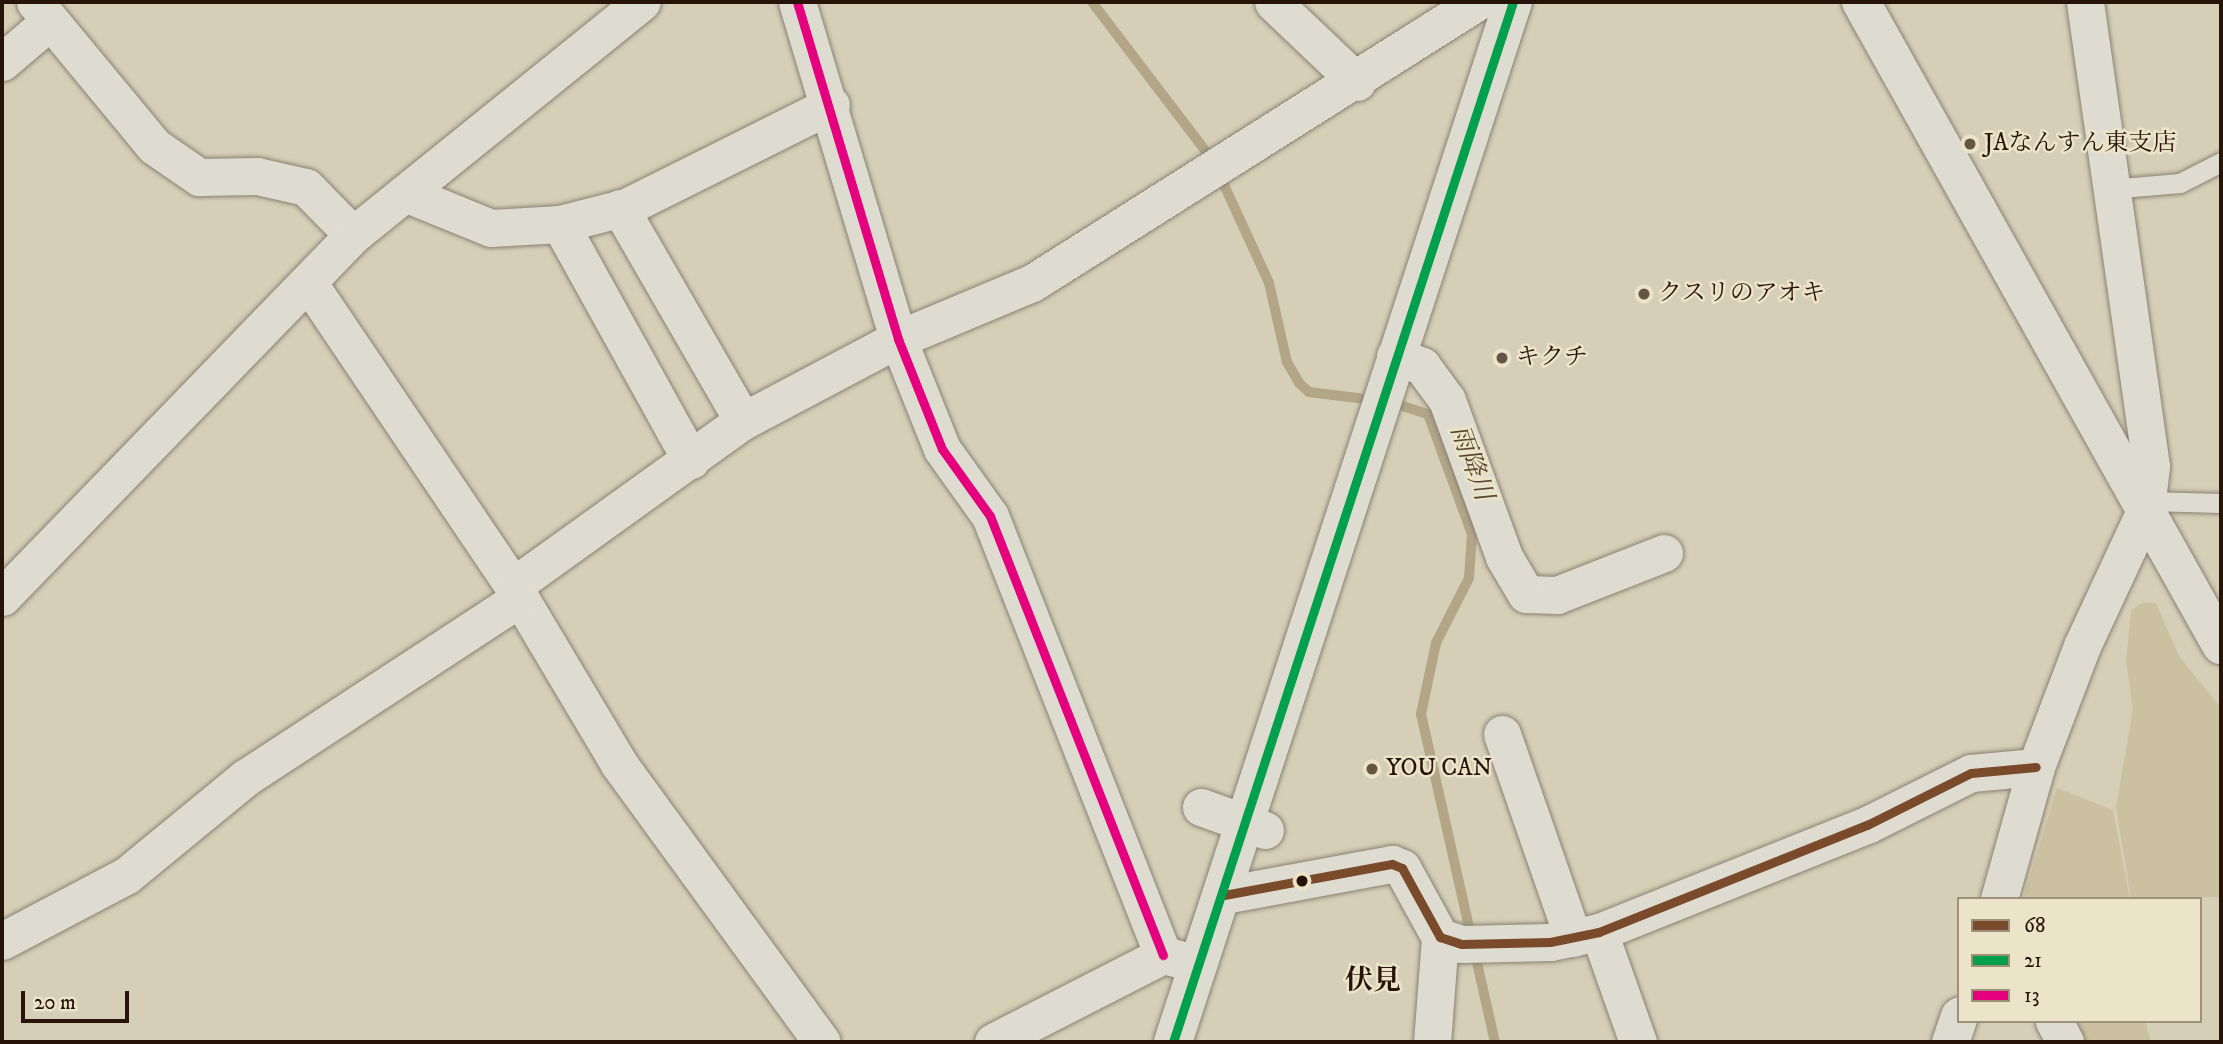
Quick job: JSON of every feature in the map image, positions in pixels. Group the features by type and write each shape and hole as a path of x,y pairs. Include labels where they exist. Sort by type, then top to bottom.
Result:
{"street":[{"path":"2,597 310,285 353,235 410,195 642,2"},
{"path":"797,2 831,105 898,339 942,449 990,516 1181,959"},
{"path":"1273,2 1357,82"},
{"path":"2,941 127,875 244,778 516,592 743,421 898,339 1032,283 1357,82 1477,2"},
{"path":"1173,1042 1181,959 1224,895 1395,356 1513,2"},
{"path":"1861,2 2221,642"},
{"path":"1999,897 2036,767 2082,646 2146,505 2151,466 2109,189 2085,2"},
{"path":"2,62 43,11 154,146 199,177 257,176 306,187 353,235"},
{"path":"410,195 491,228 560,224 620,208 831,105"},
{"path":"620,208 743,421"},
{"path":"560,224 691,460"},
{"path":"310,285 516,592 619,764 822,1042"},
{"path":"1395,356 1422,366 1447,400 1504,557 1526,594 1557,595 1664,553"},
{"path":"1502,734 1586,935 1638,1042"},
{"path":"1440,937 1521,945 1586,935 1867,825 1971,773 2036,767"},
{"path":"1201,807 1265,830"},
{"path":"1224,895 1392,864 1402,868 1440,937 1432,1042"},
{"path":"993,1042 1181,959"},
{"path":"1950,1042 1957,1022"},
{"path":"2055,1023 2065,1042"}],"lane":[{"path":"2109,189 2180,183 2221,162"},
{"path":"2146,505 2221,503"}],"shaded area":[{"path":"2142,603 2156,603 2179,656 2221,708 2221,897 2131,897 2116,807 2133,709 2126,662 2131,610"},
{"path":"2057,788 2113,810 2130,897 2024,897"},
{"path":"2069,1023 2146,1023 2151,1042 2078,1042"}],"waterway":[{"name":"雨降川","path":"1092,2 1213,161 1269,283 1287,362 1299,383 1309,392 1374,400"},
{"name":"雨降川","path":"1390,402 1428,414 1472,534 1469,578 1436,643 1421,714 1495,1042"}],"transit line":[{"name":"13","path":"797,2 898,339 942,449 990,516 1163,955"},
{"name":"21","path":"1173,1042 1513,2"},
{"name":"68","path":"1224,895 1392,864 1402,868 1440,937 1462,944 1550,942 1599,932 1867,825 1971,773 2036,767"}],"place":[{"name":"JAなんすん東支店","path":"1970,144"},
{"name":"クスリのアオキ","path":"1644,294"},
{"name":"キクチ","path":"1502,358"},
{"name":"YOU CAN","path":"1372,769"}],"district":[{"name":"伏見","path":"1373,981"}]}
